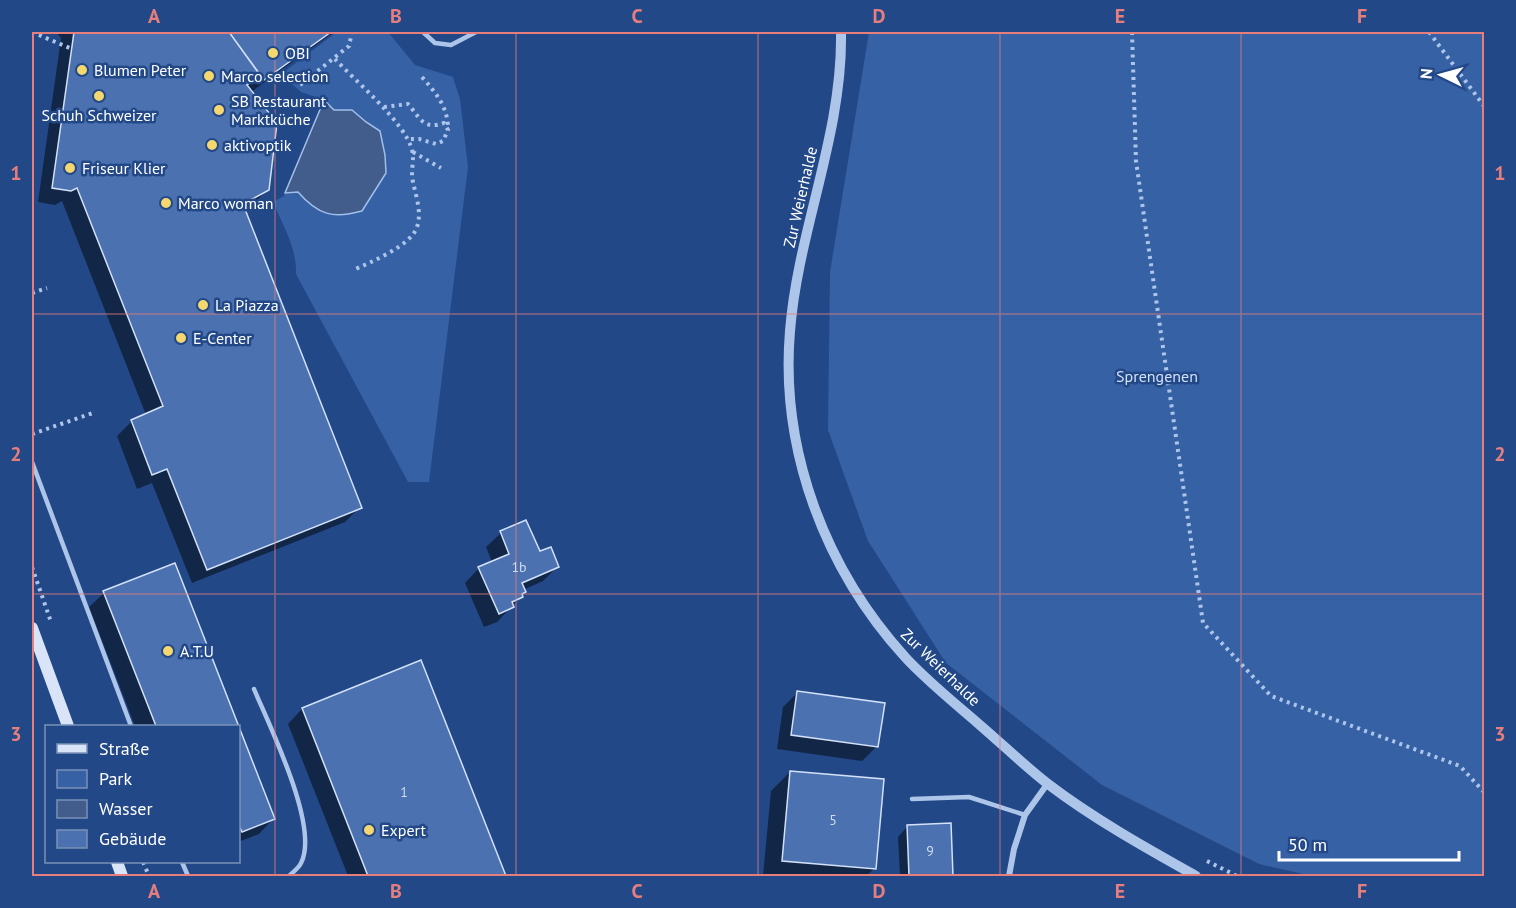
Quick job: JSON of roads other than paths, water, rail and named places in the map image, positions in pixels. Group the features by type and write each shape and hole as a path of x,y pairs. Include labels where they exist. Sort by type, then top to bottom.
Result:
{"main road":[{"path":"32,628 68,725"}],"street":[{"name":"Zur Weierhalde","path":"841,32 839,78 832,118 794,296 788,369 790,405 796,441 817,516 852,587 874,619 905,657 934,685 1048,783 1128,838 1197,876"},
{"path":"1009,876 1014,849 1026,815 1048,783"}],"lane":[{"path":"423,32 435,43 451,45 476,32"},
{"path":"32,462 131,725"},
{"path":"254,689 297,795 306,833 302,862 289,876"},
{"path":"912,799 969,797 1026,815"}],"water":[{"path":"324,100 334,110 352,110 380,131 386,173 362,211 334,215 312,206 298,192 285,193"}],"place":[{"name":"OBI","path":"273,53"},
{"name":"Blumen Peter","path":"82,70"},
{"name":"Marco selection","path":"209,76"},
{"name":"Schuh Schweizer","path":"99,96"},
{"name":"SB Restaurant Marktküche","path":"219,110"},
{"name":"aktivoptik","path":"212,145"},
{"name":"Friseur Klier","path":"70,168"},
{"name":"Marco woman","path":"166,203"},
{"name":"La Piazza","path":"203,305"},
{"name":"E-Center","path":"181,338"},
{"name":"A.T.U","path":"168,651"},
{"name":"Expert","path":"369,830"}],"park label":[{"name":"Sprengenen","path":"1157,376"}]}
